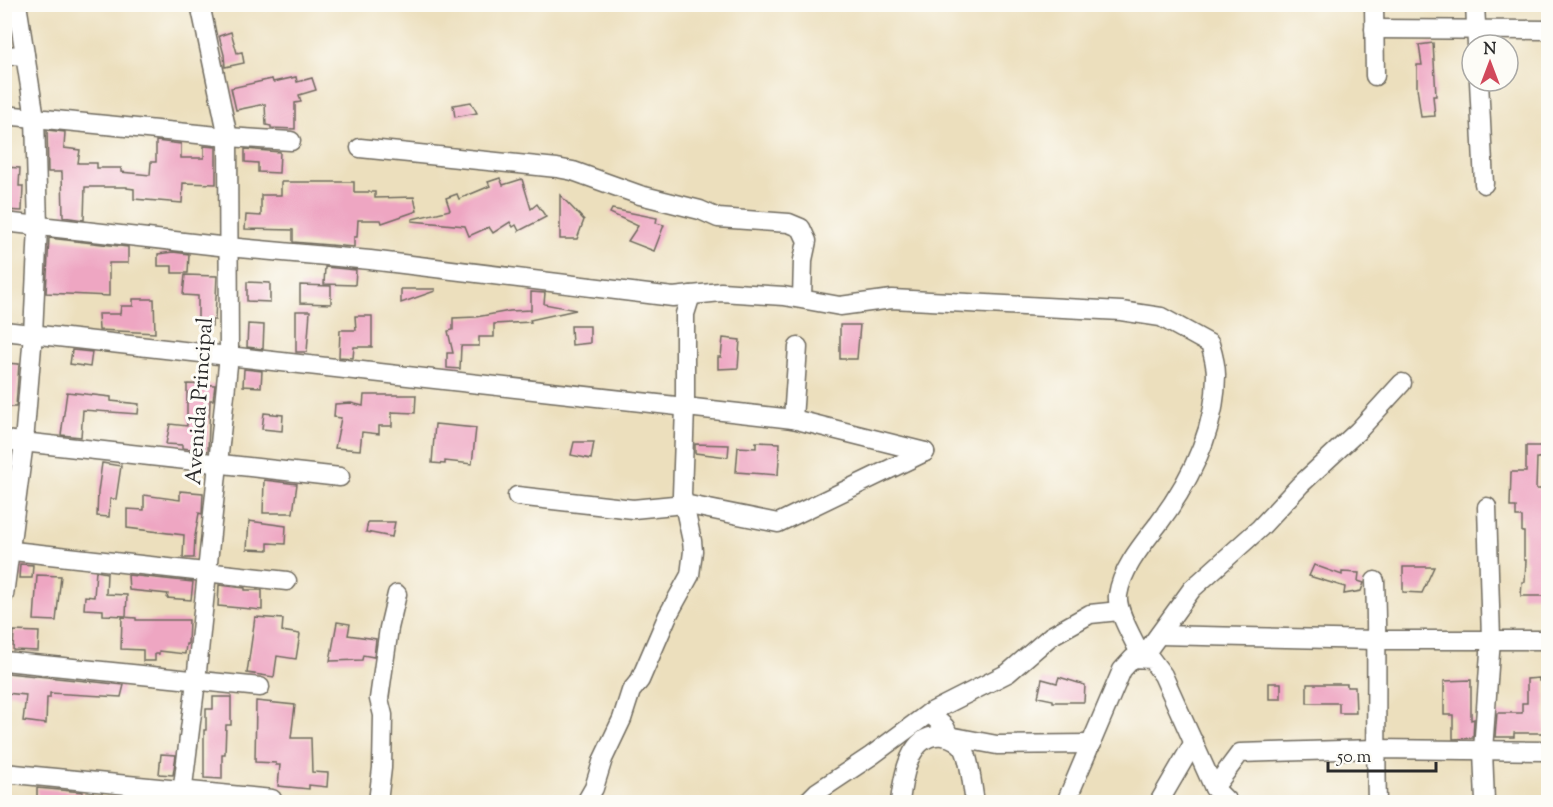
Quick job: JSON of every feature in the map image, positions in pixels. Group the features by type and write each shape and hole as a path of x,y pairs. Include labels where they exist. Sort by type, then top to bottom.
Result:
{"street":[{"path":"4,595 8,550 24,442 33,334 38,225 35,118 17,4"},
{"name":"Avenida Principal","path":"182,796 229,355 228,138 200,4"},
{"path":"1374,4 1375,76"},
{"path":"1475,4 1476,33"},
{"path":"1374,29 1460,36"},
{"path":"1517,33 1548,30"},
{"path":"4,56 25,55"},
{"path":"1480,93 1484,184"},
{"path":"4,115 228,138 291,141"},
{"path":"360,148 557,168 573,171 639,195 700,210 718,218 789,223 801,228 807,241 803,260 802,298"},
{"path":"4,222 370,260 673,297 721,292 802,298 814,303 840,306 892,299 1121,311 1161,317 1210,344 1216,373 1214,404 1202,447 1189,476 1169,509 1125,572 1118,595 1119,611 1142,658"},
{"path":"586,802 594,789 603,759 622,719 631,691 639,680 668,615 690,575 693,551 689,521 682,495 686,407 685,314 691,295"},
{"path":"4,331 793,419 925,452 778,524 684,504 633,508 517,496"},
{"path":"793,419 798,347"},
{"path":"1142,658 1192,589 1260,528 1300,485 1358,431 1402,383"},
{"path":"4,440 339,477"},
{"path":"1485,802 1483,750 1491,639 1487,507"},
{"path":"8,550 287,581"},
{"path":"1375,581 1377,802"},
{"path":"378,802 382,768 383,715 379,699 388,628 397,594"},
{"path":"807,802 817,792 872,756 929,713 1008,673 1051,636 1090,614 1119,611"},
{"path":"1159,634 1377,640 1548,640"},
{"path":"1066,802 1122,670 1133,658 1151,659 1163,675 1214,788 1228,802"},
{"path":"4,661 260,687"},
{"path":"929,713 945,727 950,736 965,751 975,802"},
{"path":"900,802 909,757 922,741 935,735 997,745 1092,744"},
{"path":"1159,802 1194,742"},
{"path":"1214,788 1240,753 1375,749 1548,751"},
{"path":"4,773 182,796 272,799"}],"building":[{"path":"231,32 237,53 242,52 244,63 225,67 219,36"},
{"path":"1433,43 1435,116 1421,117 1417,87 1417,65 1422,65 1419,45"},
{"path":"296,77 297,82 312,78 316,90 299,95 301,102 295,103 295,129 271,128 266,125 265,104 236,110 231,88 272,79 273,82"},
{"path":"471,102 477,113 455,117 453,105"},
{"path":"47,130 65,132 64,148 80,150 78,163 97,163 97,168 121,168 121,172 150,175 151,162 156,162 156,141 181,144 181,158 204,158 204,146 216,147 216,184 183,183 182,203 134,199 134,189 127,187 85,187 84,220 63,217 62,172 48,172"},
{"path":"245,149 280,152 279,173 258,172 258,163 245,162"},
{"path":"4,167 20,168 19,186 23,186 22,211 4,210"},
{"path":"500,178 503,185 522,179 531,209 537,204 546,217 519,231 516,225 513,227 510,222 493,233 489,227 469,236 465,226 412,221 412,219 450,210 446,198 457,194 459,199 490,186 488,182"},
{"path":"281,182 354,182 354,192 375,192 375,198 414,197 417,211 382,223 381,220 358,220 354,247 293,242 293,230 245,229 246,215 261,216 261,195 281,195"},
{"path":"560,195 584,220 577,239 560,239"},
{"path":"612,209 657,218 656,223 664,225 654,251 628,241 638,226 610,213"},
{"path":"49,238 128,247 128,263 109,263 109,296 46,293"},
{"path":"173,252 189,254 188,273 172,273 172,266 158,266 158,254"},
{"path":"325,267 356,270 355,285 324,284"},
{"path":"185,275 217,276 215,320 212,320 212,326 198,326 198,296 183,295"},
{"path":"247,282 270,283 270,302 247,301"},
{"path":"300,285 331,286 331,304 300,303"},
{"path":"401,289 435,289 435,291 401,303"},
{"path":"531,292 545,293 544,304 576,310 530,320 531,322 494,324 494,337 479,337 479,346 461,346 460,369 447,368 447,353 453,353 448,331 453,330 453,318 531,310"},
{"path":"133,299 154,299 155,333 99,330 98,314 120,314 121,306 133,306"},
{"path":"296,311 310,311 307,352 296,352"},
{"path":"355,316 372,316 372,347 354,347 353,358 339,357 340,330 356,330"},
{"path":"248,324 264,325 263,349 247,347"},
{"path":"840,325 860,325 857,359 840,359"},
{"path":"571,326 590,326 590,343 572,345"},
{"path":"723,338 740,340 738,368 718,369 718,357 721,357"},
{"path":"72,350 92,352 90,367 70,364"},
{"path":"4,363 19,364 16,407 5,407"},
{"path":"244,369 262,371 261,387 243,386"},
{"path":"187,384 215,385 213,400 210,400 208,451 166,444 170,424 187,426"},
{"path":"67,392 111,397 111,401 139,404 138,414 83,410 81,437 61,435"},
{"path":"364,395 416,395 415,413 392,412 392,426 379,426 379,434 362,432 360,450 335,448 341,418 334,417 335,404 351,403 363,406"},
{"path":"264,413 283,415 282,431 262,429"},
{"path":"435,424 476,428 472,464 445,461 445,464 432,463"},
{"path":"574,442 594,442 591,459 571,455"},
{"path":"756,442 780,443 778,475 736,472 738,447 756,448"},
{"path":"695,444 729,445 728,457 695,453"},
{"path":"1526,446 1548,446 1548,457 1537,458 1536,489 1545,489 1545,510 1548,510 1548,596 1521,596 1522,582 1525,582 1524,532 1522,532 1522,517 1516,517 1516,507 1510,507 1511,472 1526,472"},
{"path":"102,463 121,466 116,499 110,499 109,517 97,516"},
{"path":"264,480 297,484 293,513 263,513"},
{"path":"180,491 203,493 202,514 199,513 195,536 194,558 183,558 184,535 127,528 127,509 144,510 144,495 180,500"},
{"path":"249,521 286,526 285,544 268,543 268,550 247,549"},
{"path":"368,522 395,522 392,537 366,532"},
{"path":"20,564 33,565 32,578 19,578"},
{"path":"1314,565 1342,575 1342,572 1359,573 1358,581 1364,583 1361,591 1344,594 1345,587 1309,576"},
{"path":"1403,567 1434,567 1422,593 1403,592"},
{"path":"96,571 107,573 106,594 127,595 126,616 103,615 103,610 84,609 85,596 94,597"},
{"path":"37,575 61,576 56,621 34,620"},
{"path":"128,575 193,582 191,600 167,598 168,594 129,590"},
{"path":"219,585 245,588 245,590 262,590 262,610 218,606"},
{"path":"122,617 136,618 136,620 189,620 188,644 186,644 185,654 159,651 159,654 155,654 155,661 143,661 143,650 121,649"},
{"path":"255,617 283,619 282,631 300,634 296,659 277,656 274,677 247,673"},
{"path":"337,622 350,624 348,635 376,639 374,657 363,655 362,660 330,661"},
{"path":"14,631 39,632 38,651 13,650"},
{"path":"7,673 124,685 121,697 50,693 50,698 47,698 46,724 23,721 26,695 5,693"},
{"path":"1059,677 1085,685 1084,702 1053,702 1053,700 1038,697 1042,679 1057,683"},
{"path":"1539,678 1539,681 1545,681 1545,733 1514,733 1514,737 1495,737 1497,713 1522,713 1522,703 1527,703 1527,679"},
{"path":"1471,680 1473,738 1453,739 1453,715 1444,715 1444,681"},
{"path":"1269,683 1281,683 1281,699 1269,699"},
{"path":"1307,684 1347,684 1347,687 1355,687 1356,713 1339,713 1339,703 1307,703"},
{"path":"213,697 231,697 231,725 226,725 225,754 222,754 222,779 204,778 206,709 213,709"},
{"path":"256,701 295,705 291,738 311,738 312,772 328,773 327,787 309,785 309,789 278,786 280,765 255,762"},
{"path":"161,754 176,755 173,775 159,774"},
{"path":"37,788 83,792 82,802 37,802"}]}
